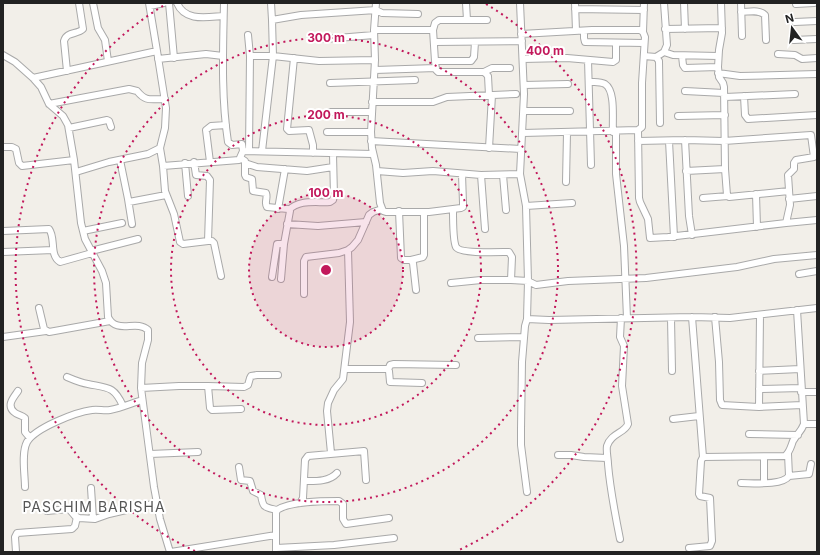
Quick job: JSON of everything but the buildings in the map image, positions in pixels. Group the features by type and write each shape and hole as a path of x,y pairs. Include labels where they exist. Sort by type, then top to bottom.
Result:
{"street":[{"path":"67,71 64,41 68,35 82,31 83,29 79,3"},
{"path":"93,3 98,28 105,40 108,61"},
{"path":"164,3 150,5 166,108 165,128 160,148 166,195 171,205 181,244 212,241 214,243 221,276"},
{"path":"169,3 174,58"},
{"path":"177,3 180,10 194,17 224,16"},
{"path":"224,3 223,94 228,142 232,144 242,144 246,151"},
{"path":"262,151 273,56 271,3"},
{"path":"376,3 371,141 377,171 380,204 382,210"},
{"path":"466,3 467,20"},
{"path":"520,3 524,85 520,174 526,206 528,281 527,319 525,323 521,382 521,434 527,492"},
{"path":"523,133 614,132 638,130 642,127 642,83 645,37 643,32 644,3"},
{"path":"644,56 656,57 664,52 667,45 664,3"},
{"path":"684,3 685,29"},
{"path":"721,3 722,37 718,56 718,70 723,83 725,95 725,189 728,196"},
{"path":"741,3 742,36"},
{"path":"796,4 814,3"},
{"path":"576,31 575,6 644,10"},
{"path":"272,20 301,15 376,10 382,13 418,14"},
{"path":"741,12 758,11 765,15 766,40"},
{"path":"487,20 439,20 435,23 434,42 436,68 438,72 484,72 492,68 510,68"},
{"path":"796,22 817,21"},
{"path":"665,29 722,28"},
{"path":"325,39 374,32 434,30"},
{"path":"434,42 475,42 576,31 640,30 643,32"},
{"path":"584,31 585,42 644,44"},
{"path":"239,160 246,151 250,56 248,35"},
{"path":"794,40 817,39"},
{"path":"435,61 471,61 474,57 475,42"},
{"path":"523,59 567,58 614,61 617,58 616,43"},
{"path":"33,78 157,50"},
{"path":"664,52 682,56 718,56"},
{"path":"158,59 206,54 223,56"},
{"path":"778,54 795,55 802,59 817,58"},
{"path":"3,55 16,62 33,78 41,87 49,104 63,116 69,128 83,231 85,239 102,271 106,283 108,317 110,321 117,326 142,326 148,330 148,340 142,368 142,400 160,519 171,552 276,535"},
{"path":"250,56 273,56 319,61 375,60"},
{"path":"682,56 683,65 685,68 718,70 740,76 817,74"},
{"path":"656,57 659,61 660,123"},
{"path":"294,58 286,127 289,131 309,130 313,145 313,153"},
{"path":"588,60 591,165"},
{"path":"374,70 436,68"},
{"path":"484,72 488,76 491,95 489,148"},
{"path":"330,83 415,80"},
{"path":"589,82 602,83 611,90 616,174 624,239 624,318 620,336 624,346 622,386 628,424 627,427 612,437 607,447 611,489 620,538"},
{"path":"524,85 568,84"},
{"path":"49,104 129,89 137,90 140,96 147,99 164,99"},
{"path":"685,91 744,96 795,94"},
{"path":"372,102 433,102 447,97 516,94"},
{"path":"744,96 744,115 748,119 817,115"},
{"path":"524,111 570,111"},
{"path":"330,112 371,112"},
{"path":"678,116 724,114"},
{"path":"69,128 107,120 111,127"},
{"path":"210,162 206,130 211,126 226,125"},
{"path":"638,130 639,198 648,219 650,238 674,237 817,220"},
{"path":"326,132 371,132"},
{"path":"566,182 567,133"},
{"path":"638,141 724,141 814,135 815,157 794,161 794,169 788,178 790,205 786,224"},
{"path":"668,140 674,237"},
{"path":"685,140 689,216 692,235"},
{"path":"371,141 521,149"},
{"path":"3,147 12,147 16,149 19,163 22,166 74,160"},
{"path":"76,172 148,154 160,148"},
{"path":"246,151 373,154"},
{"path":"289,210 294,205 302,203 330,202 333,200 333,154"},
{"path":"120,160 132,224"},
{"path":"163,166 194,162 243,160 245,163 257,167 312,172 333,167"},
{"path":"194,162 196,175 207,176 210,180 208,241"},
{"path":"186,163 188,196"},
{"path":"245,163 245,176 252,179 252,190 255,192 266,193 266,206 268,208 289,210"},
{"path":"278,209 285,169"},
{"path":"686,171 725,170"},
{"path":"377,171 404,173 433,171 481,175 520,174"},
{"path":"304,294 304,261 306,257 338,253 348,250 356,244 371,213 382,210 386,212 424,212 453,210 463,207 462,174"},
{"path":"481,175 485,229"},
{"path":"503,175 506,210"},
{"path":"703,198 789,191"},
{"path":"756,194 757,227"},
{"path":"129,202 166,195"},
{"path":"790,198 817,196"},
{"path":"526,206 572,204"},
{"path":"281,279 284,244 287,224 291,212 289,210"},
{"path":"453,210 455,243 457,248 459,250 469,252 509,252 512,257 511,280"},
{"path":"399,211 401,258 404,260 411,260 424,255 424,212"},
{"path":"287,224 318,226 366,222"},
{"path":"83,231 122,223"},
{"path":"3,231 49,229 51,232 55,257 60,262 138,239"},
{"path":"272,277 277,244 284,244"},
{"path":"3,252 53,250"},
{"path":"331,453 327,411 328,403 334,390 343,379 350,322 348,250"},
{"path":"451,283 481,280 511,280 528,281 536,285 556,282 665,276 738,267 774,259 817,255"},
{"path":"411,260 414,266 416,290"},
{"path":"799,274 817,271"},
{"path":"39,308 44,329 46,331"},
{"path":"527,319 730,318 817,308"},
{"path":"789,476 788,454 794,439 802,431 804,424 797,310"},
{"path":"759,407 760,315"},
{"path":"689,548 708,547 711,544 710,500 709,497 700,496 699,494 701,461 703,457 692,317"},
{"path":"715,317 719,362 720,400 722,405 759,407 802,405"},
{"path":"671,318 672,371"},
{"path":"3,337 46,331 53,332 110,321"},
{"path":"478,338 524,337"},
{"path":"422,382 390,382 388,370 390,366 394,364 456,365"},
{"path":"345,369 388,370"},
{"path":"759,370 800,369"},
{"path":"141,388 179,386 244,387 254,375 278,375"},
{"path":"67,377 86,384 108,387 117,394 124,406"},
{"path":"208,386 210,408 212,410 241,409"},
{"path":"759,389 817,392"},
{"path":"18,391 11,402 11,406 14,412 25,418 25,432 30,438"},
{"path":"25,487 25,452 30,438 57,421 73,415 90,410 110,410 142,400"},
{"path":"673,419 699,416"},
{"path":"804,424 817,424"},
{"path":"749,434 798,434"},
{"path":"300,504 304,498 306,457 311,455 364,451 366,480"},
{"path":"150,454 198,452"},
{"path":"703,457 764,457 785,456 788,454"},
{"path":"558,455 607,458"},
{"path":"764,457 764,482"},
{"path":"741,483 782,481 789,476 809,474 811,464"},
{"path":"239,467 241,480 250,481 253,491 261,495 262,504 264,506 277,510 282,507 300,504 332,501 341,502 343,506 344,521 346,524 388,518"},
{"path":"304,481 329,479 337,473"},
{"path":"91,488 93,519"},
{"path":"47,511 69,509 81,519 93,519 157,503"},
{"path":"277,510 276,550 394,538"},
{"path":"16,552 15,537 17,533 72,529 75,526 77,517"}],"district":[{"name":"PASCHIM BARISHA","path":"94,507"}]}
